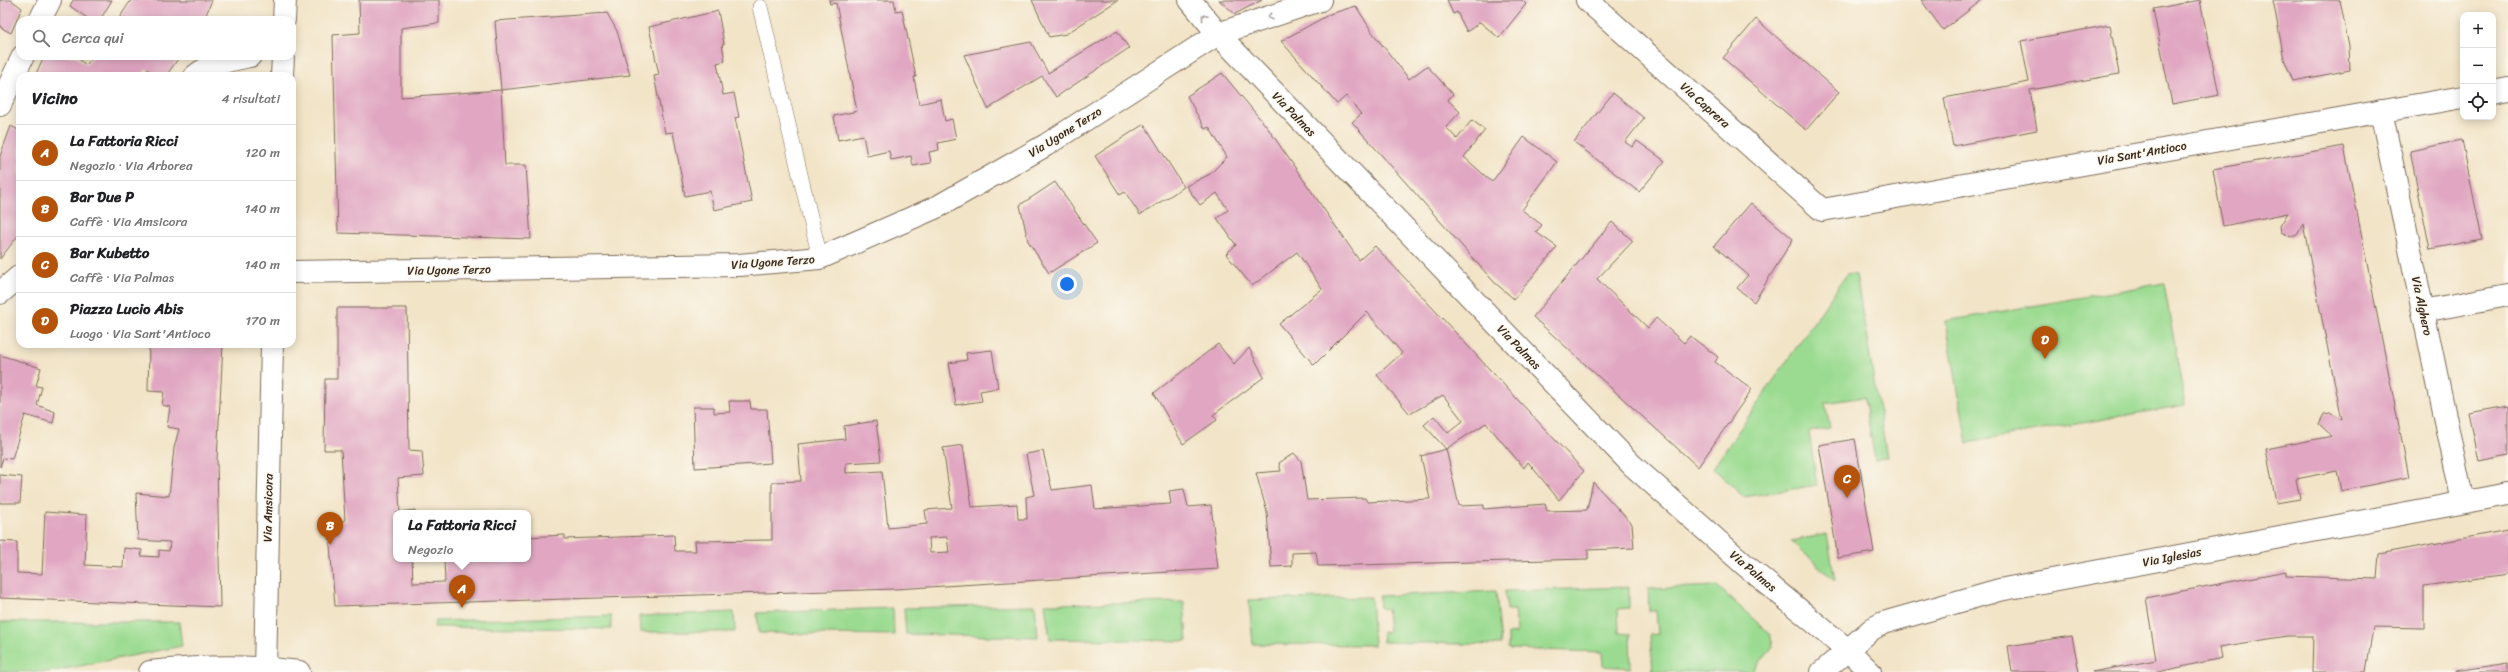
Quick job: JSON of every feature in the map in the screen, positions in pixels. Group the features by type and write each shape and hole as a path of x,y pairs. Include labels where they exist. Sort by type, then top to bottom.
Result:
{"street":[{"path":"42,16 50,0"},
{"path":"284,16 285,0"},
{"name":"Via Palmas","path":"1190,0 1218,34 1632,465 1745,564 1849,652 1870,672"},
{"name":"Via Ugone Terzo","path":"296,272 739,265 820,258 939,206 1046,145 1218,34 1320,0"},
{"name":"Via Caprera","path":"1587,0 1822,210"},
{"path":"0,105 21,60"},
{"path":"200,72 203,69 228,60"},
{"path":"2496,91 2508,89"},
{"name":"Via Sant'Antioco","path":"1822,210 2460,98"},
{"name":"Via Alghero","path":"2381,111 2463,502"},
{"path":"0,293 16,279"},
{"path":"2423,311 2508,295"},
{"name":"Via Amsicora","path":"265,669 272,348"},
{"name":"Via Iglesias","path":"1822,672 1849,652 1872,629 1883,623 1999,590 2508,494"},
{"path":"150,672 196,667 265,669 299,672"}],"lane":[{"path":"760,7 820,258"}],"green space":[{"path":"1847,274 1856,275 1887,457 1875,460 1864,397 1825,403 1830,428 1809,432 1817,485 1744,497 1713,468"},
{"path":"2164,283 2185,405 1967,443 1946,321"},
{"path":"1827,534 1835,581 1791,541"},
{"path":"1717,586 1770,634 1773,646 1752,672 1653,672 1650,635 1658,634 1656,611 1649,611 1648,589"},
{"path":"1629,587 1629,608 1618,609 1619,633 1630,634 1631,668 1603,666 1602,652 1508,649 1508,634 1517,633 1515,610 1507,610 1505,591"},
{"path":"1496,591 1501,645 1383,642 1382,632 1389,632 1387,609 1380,608 1379,596"},
{"path":"1371,597 1374,645 1253,644 1249,600"},
{"path":"1184,602 1187,641 1050,639 1045,604"},
{"path":"1035,605 1038,637 906,634 904,608"},
{"path":"893,608 894,635 759,633 757,613"},
{"path":"734,612 735,632 640,632 639,616"},
{"path":"611,616 611,629 434,627 435,621"},
{"path":"0,622 179,622 182,646 49,672 0,672"}],"building":[{"path":"0,0 11,0 22,8 18,16 16,16 16,22 11,33 0,27"},
{"path":"73,0 112,0 102,16 84,16 70,6"},
{"path":"131,0 212,0 206,16 121,16"},
{"path":"359,0 439,0 439,23 401,28 401,97 501,90 505,165 526,165 531,239 338,233 333,35 360,33"},
{"path":"829,0 894,0 896,11 902,10 916,77 914,77 919,104 941,99 945,121 952,119 956,139 938,143 939,150 929,152 931,163 913,166 911,156 891,160 889,151 867,156 863,135 838,140 834,116 857,111 836,3 830,4"},
{"path":"1032,0 1118,0 1066,34 1049,37"},
{"path":"1219,0 1262,0 1235,14"},
{"path":"1447,0 1522,0 1526,4 1499,38 1480,22 1467,32 1457,12 1453,14"},
{"path":"1921,0 1982,0 1943,30"},
{"path":"2200,0 2219,95 2172,104 2153,9"},
{"path":"2273,0 2340,0 2349,47 2350,70 2293,81 2284,59"},
{"path":"1356,6 1372,32 1409,79 1427,66 1453,94 1448,100 1460,112 1446,127 1457,139 1472,120 1485,130 1464,157 1492,182 1524,137 1557,162 1522,210 1542,225 1536,232 1557,247 1514,299 1494,282 1352,122 1361,114 1346,96 1337,104 1281,41 1330,14"},
{"path":"718,11 724,44 722,44 725,61 717,63 723,95 734,93 739,117 735,118 752,202 714,210 710,191 685,196 673,132 665,133 654,76 659,75 649,27"},
{"path":"607,13 617,31 630,75 501,90 495,21"},
{"path":"1756,19 1839,92 1806,130 1723,58"},
{"path":"2110,25 2119,74 2030,90 2037,130 1953,146 1944,98 2029,82 2021,41"},
{"path":"1117,31 1129,48 1056,97 1042,76 988,109 964,55 1031,42 1048,73"},
{"path":"42,60 80,60 86,65 90,60 177,60 169,72 151,72 147,69 144,72 37,72"},
{"path":"1222,73 1267,127 1359,260 1375,246 1584,471 1559,500 1528,462 1524,468 1486,423 1446,449 1424,425 1434,416 1448,433 1463,421 1443,395 1410,414 1377,375 1402,353 1367,312 1314,365 1279,324 1322,289 1297,252 1252,286 1226,254 1236,245 1217,218 1228,210 1217,193 1200,205 1186,186 1210,174 1227,157 1209,127 1205,129 1187,96"},
{"path":"1613,93 1644,118 1625,142 1632,147 1637,141 1665,161 1639,192 1574,142"},
{"path":"1144,124 1184,187 1140,215 1125,192 1120,195 1095,156"},
{"path":"11,126 16,129 16,238 0,259 0,156"},
{"path":"2462,140 2482,239 2430,249 2410,151"},
{"path":"2344,146 2409,477 2341,491 2337,471 2296,479 2300,499 2276,503 2266,449 2332,436 2319,424 2324,414 2330,413 2342,420 2303,224 2297,235 2291,237 2281,232 2280,226 2288,213 2223,226 2213,169"},
{"path":"1055,182 1097,243 1049,273 1028,241 1020,205"},
{"path":"1751,203 1793,239 1754,302 1737,288 1748,275 1714,246"},
{"path":"1612,222 1633,241 1597,279 1648,328 1656,318 1684,343 1690,336 1718,357 1715,362 1752,389 1698,467 1533,317"},
{"path":"337,308 407,308 409,450 422,451 424,476 398,478 400,510 393,510 393,562 412,562 413,583 445,582 444,562 531,562 531,537 565,535 565,539 674,535 675,551 696,551 695,541 772,540 772,482 801,481 798,444 845,439 844,426 876,421 881,461 846,463 846,473 882,471 888,528 927,524 925,510 952,508 943,448 963,445 972,507 1017,504 1018,519 1027,519 1026,497 1034,495 1026,454 1043,451 1052,490 1092,485 1095,509 1171,504 1169,491 1184,489 1188,507 1211,505 1218,569 896,589 335,606 328,521 345,521 341,450 324,450 325,379 337,379","holes":["947,537 949,552 930,553 929,538"]},
{"path":"1218,344 1234,364 1249,348 1264,377 1213,415 1217,420 1183,444 1154,393"},
{"path":"149,348 223,348 217,460 220,607 0,598 0,541 17,542 17,573 42,574 45,512 87,515 85,565 123,567 124,548 142,550 141,556 159,557 159,550 169,551 170,542 138,540 136,493 169,496 174,448 179,429 167,427 170,407 162,405 164,392 148,391"},
{"path":"992,350 998,388 980,391 982,401 956,405 949,363 967,360 966,353"},
{"path":"0,355 41,368 36,386 42,387 37,405 55,412 53,423 25,415 12,459 3,458 0,467"},
{"path":"729,401 750,401 751,409 767,409 771,463 695,468 693,407 714,407 714,413 730,412"},
{"path":"2508,406 2508,455 2479,461 2469,413"},
{"path":"1855,439 1874,552 1838,558 1819,445"},
{"path":"1446,449 1459,506 1484,505 1484,509 1545,504 1547,511 1587,510 1593,482 1632,524 1634,548 1588,550 1588,559 1318,566 1316,552 1292,553 1292,566 1271,567 1267,512 1256,473 1281,471 1279,463 1294,453 1301,461 1307,500 1365,498 1367,502 1430,499 1421,456"},
{"path":"0,475 22,477 20,503 0,503"},
{"path":"2508,530 2508,574 2424,586 2424,628 2373,627 2366,672 2312,672 2313,636 2287,636 2220,647 2222,658 2158,672 2092,672 2156,660 2146,598 2286,571 2286,576 2377,579 2379,554"},
{"path":"2072,636 2079,672 2012,672 2008,646"},
{"path":"2508,663 2508,672 2455,672 2455,671"}],"place":[{"name":"Piazza Lucio Abis","path":"2045,359"},
{"name":"Bar Kubetto","path":"1847,498"},
{"name":"Bar Due P","path":"330,545"},
{"name":"La Fattoria Ricci","path":"462,608"}]}
